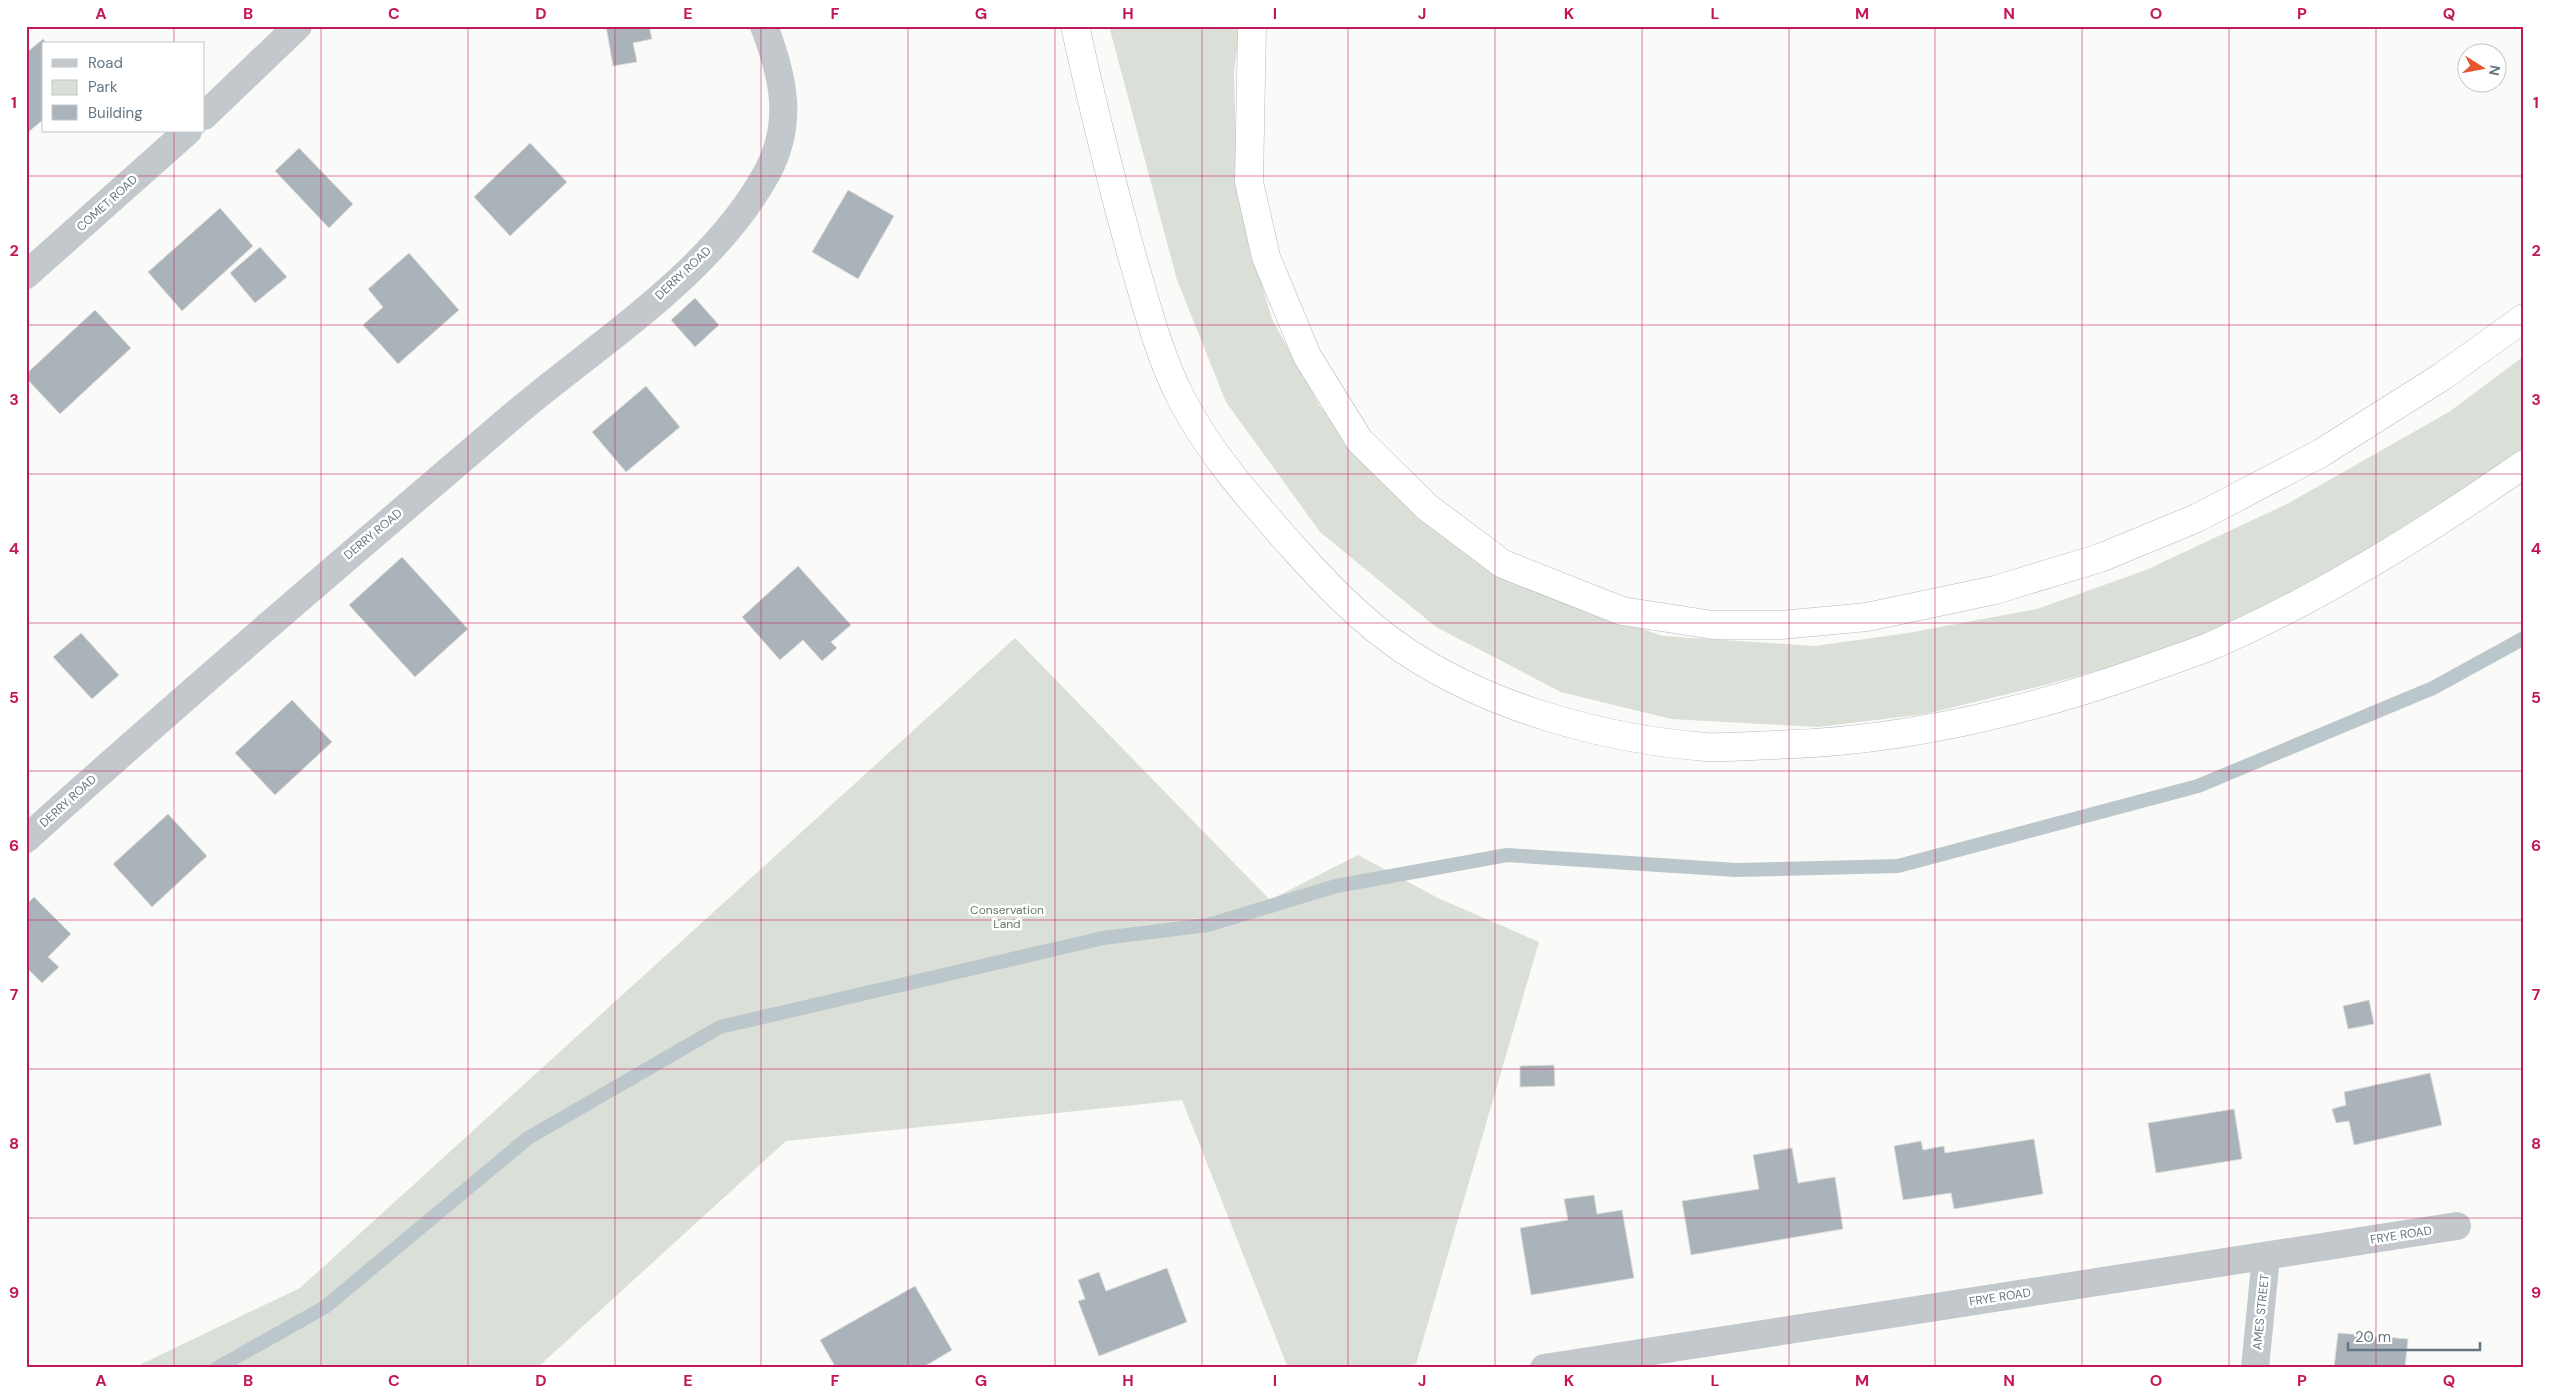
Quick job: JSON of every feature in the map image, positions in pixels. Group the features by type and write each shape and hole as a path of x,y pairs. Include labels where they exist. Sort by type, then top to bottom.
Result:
{"highway":[{"path":"1075,26 1126,238 1152,324 1180,397 1213,451 1269,520 1338,597 1404,650 1473,689 1531,712 1648,740 1709,747 1798,745 1899,735 1989,717 2094,688 2205,648 2311,597 2462,507 2524,464"},
{"path":"1252,26 1248,182 1266,256 1307,356 1358,440 1427,507 1503,564 1622,611 1713,625 1781,625 1867,617 1996,590 2100,558 2197,518 2321,453 2443,376 2524,318"}],"street":[{"path":"205,115 298,26"},
{"name":"DERRY ROAD","path":"26,839 236,652 555,380 663,294 724,234 767,172 776,153 782,133 784,114 781,75 764,26"},
{"name":"COMET ROAD","path":"26,276 187,132"},
{"name":"FRYE ROAD","path":"1544,1368 2457,1226"},
{"name":"AMES STREET","path":"2255,1368 2266,1256"}],"green space":[{"path":"1109,26 1240,26 1234,72 1236,143 1245,227 1272,319 1319,405 1380,479 1453,544 1557,600 1663,636 1815,646 1908,633 2037,609 2146,570 2287,504 2449,412 2524,356 2524,448 2490,472 2353,558 2238,620 2137,660 2045,685 1925,714 1818,727 1671,719 1561,692 1436,627 1320,532 1226,402 1177,280"},
{"name":"Conservation Land","path":"1015,638 1270,900 1358,855 1438,898 1539,942 1416,1364 1400,1368 1288,1368 1182,1100 786,1141 537,1368 133,1368 300,1288"}],"building":[{"path":"606,26 649,26 652,39 633,43 637,62 613,66"},
{"path":"43,39 45,42 42,42 42,121 26,134 26,53"},
{"path":"530,143 567,182 510,236 474,197"},
{"path":"299,148 353,204 329,228 275,171"},
{"path":"848,190 894,216 858,279 812,252"},
{"path":"220,208 253,246 182,311 148,272"},
{"path":"260,247 287,277 255,303 230,273"},
{"path":"409,253 459,310 398,364 363,325 383,307 368,289"},
{"path":"695,298 719,325 695,347 671,320"},
{"path":"95,310 131,348 60,414 26,378 26,374"},
{"path":"646,386 680,427 626,472 592,432"},
{"path":"402,557 468,629 415,677 349,605"},
{"path":"798,566 851,625 831,642 837,648 822,661 803,640 780,660 742,617"},
{"path":"81,633 119,675 92,699 53,657"},
{"path":"292,700 332,742 275,795 235,753"},
{"path":"168,814 207,856 152,907 113,864"},
{"path":"34,897 71,934 48,957 59,967 42,983 26,967 26,905"},
{"path":"2369,1000 2374,1024 2348,1029 2343,1006"},
{"path":"1554,1065 1555,1086 1520,1087 1520,1066"},
{"path":"2430,1073 2442,1125 2354,1145 2349,1121 2336,1123 2332,1109 2346,1105 2344,1092"},
{"path":"2234,1109 2242,1159 2156,1173 2148,1123"},
{"path":"2034,1139 2043,1194 1954,1209 1951,1193 1903,1200 1894,1146 1921,1141 1923,1150 1944,1146 1945,1153"},
{"path":"1792,1148 1798,1183 1835,1177 1843,1229 1691,1255 1682,1201 1759,1189 1753,1155"},
{"path":"1594,1195 1597,1214 1622,1210 1634,1278 1531,1295 1520,1228 1568,1220 1564,1199"},
{"path":"1167,1268 1187,1322 1099,1356 1078,1301 1085,1299 1078,1280 1099,1272 1106,1291"},
{"path":"915,1286 952,1350 922,1368 836,1368 820,1340"},
{"path":"2338,1333 2408,1339 2405,1368 2334,1368"}],"waterway":[{"path":"217,1368 325,1307 528,1138 720,1027 1103,938 1208,925 1336,886 1507,855 1736,870 1898,866 2198,786 2433,688 2524,638"}]}
